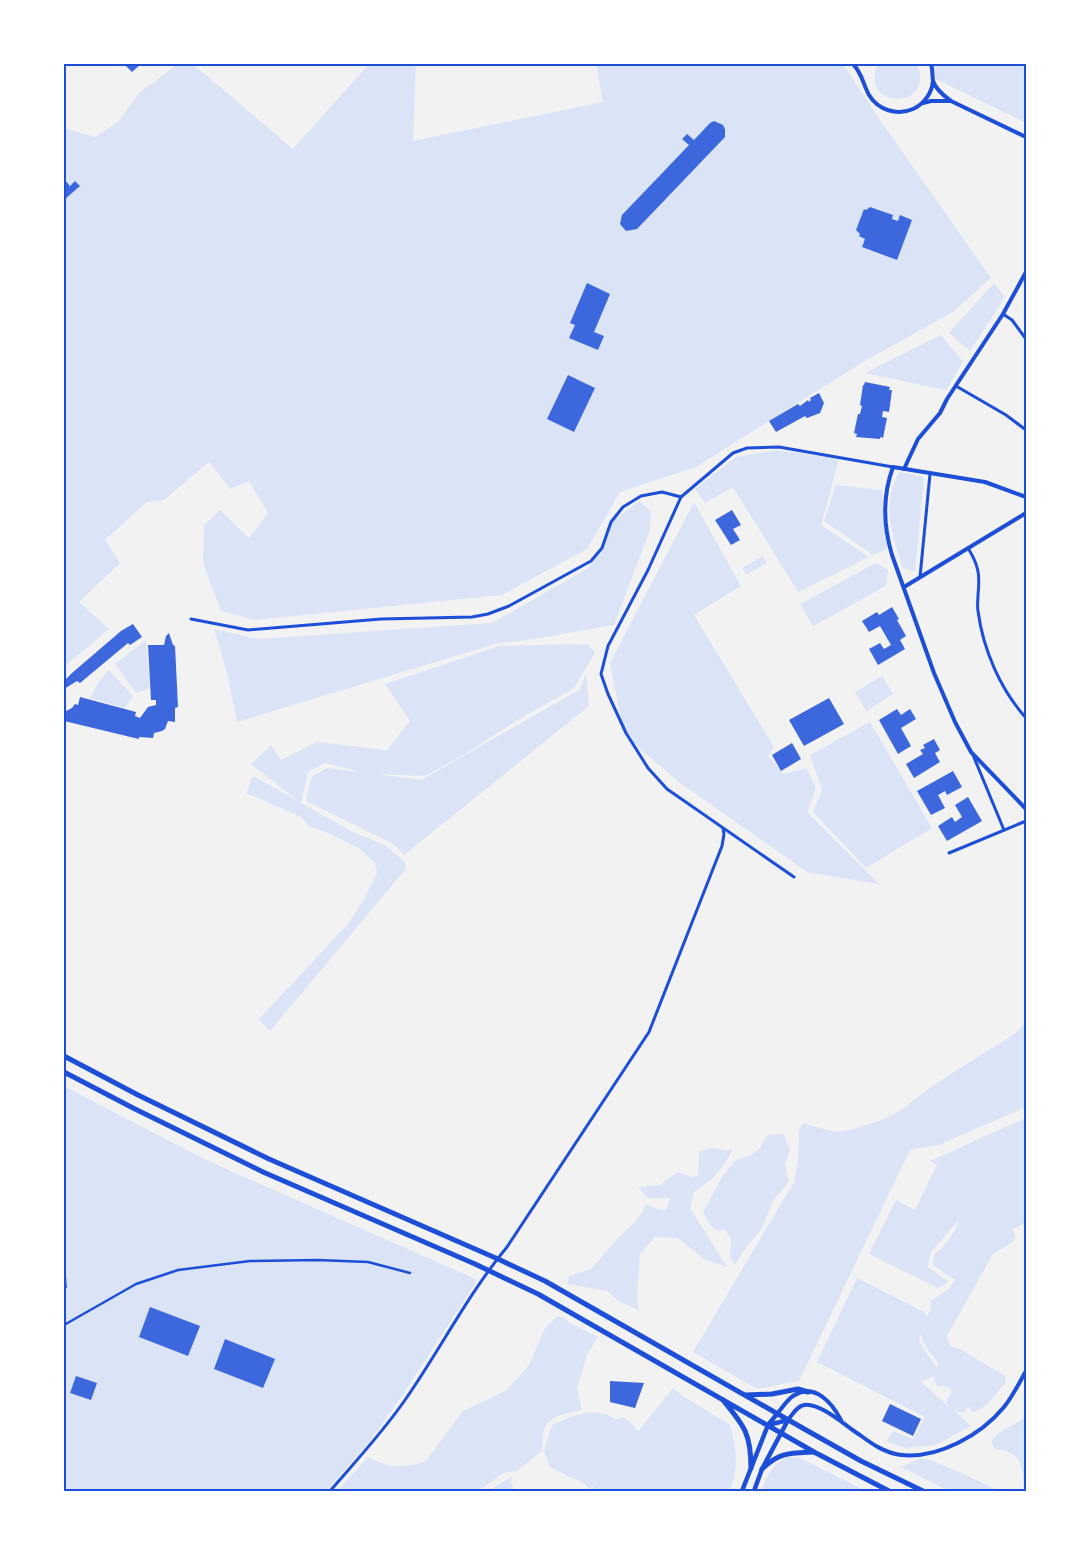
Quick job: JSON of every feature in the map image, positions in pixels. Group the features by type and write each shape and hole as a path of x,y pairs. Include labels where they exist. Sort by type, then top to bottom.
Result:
{"main road":[{"path":"64,1056 138,1095 269,1159 545,1281 861,1461 923,1491"},
{"path":"64,1072 150,1117 263,1172 489,1270 538,1294 814,1452 889,1491"},
{"path":"746,1395 772,1394 798,1389 808,1392"},
{"path":"722,1398 748,1433 751,1445 751,1468"},
{"path":"742,1491 768,1425 777,1414"},
{"path":"768,1425 788,1420"},
{"path":"754,1491 762,1469 788,1420"},
{"path":"762,1469 770,1461 783,1454 814,1452"}],"street":[{"path":"852,64 862,75 870,96 879,106 892,111 905,112 931,101 951,102"},
{"path":"923,103 931,91 933,81 933,72 930,64"},
{"path":"933,81 942,94 951,102 1026,137"},
{"path":"904,469 918,439 940,413 947,399 1003,314 1026,272"},
{"path":"1003,314 1012,320 1026,339"},
{"path":"956,386 1006,415 1026,430"},
{"path":"794,877 667,789 648,768 626,733 608,694 602,674 608,646 648,570 680,497 733,453 748,448 779,447 985,482 1026,496"},
{"path":"893,467 886,490 884,513 888,542 934,673 955,722 971,752 1004,830"},
{"path":"920,578 930,474"},
{"path":"191,618 248,630 381,619 472,617 488,614 509,606 591,562 602,548 611,522 623,507 641,496 662,492 680,497"},
{"path":"904,587 1026,513"},
{"path":"968,548 978,568 980,578 977,609 984,642 1005,690 1026,718"},
{"path":"971,752 1026,809"},
{"path":"949,853 1026,821"},
{"path":"330,1491 375,1440 405,1401 489,1270 507,1247 649,1032 722,846 723,829"},
{"path":"64,1325 136,1284 178,1270 250,1261 317,1260 368,1262 410,1273"},
{"path":"788,1420 799,1407 805,1405 816,1407 841,1420 874,1445 892,1453 912,1455 933,1452 960,1442 975,1433 990,1420 1004,1406 1026,1371"},
{"path":"777,1414 792,1397 798,1393 808,1392 828,1400 841,1420"}],"shaded area":[{"path":"178,64 193,64 293,149 369,64 416,64 413,141 603,102 596,64 843,64 991,278 953,312 863,362 696,467 620,492 587,549 502,595 255,620 221,611 203,563 204,525 220,510 249,538 268,513 249,481 230,489 209,462 164,500 147,502 105,540 120,563 79,602 109,629 64,667 64,128 95,137 119,121 139,93"},
{"path":"878,64 917,64 920,79 916,90 908,97 897,99 886,97 878,90 874,79"},
{"path":"932,64 1026,64 1026,123 936,79"},
{"path":"994,283 1005,297 970,351 949,333"},
{"path":"941,335 963,362 946,390 865,373"},
{"path":"776,450 839,459 821,525 869,557 798,592 733,487 705,503 695,489 736,457"},
{"path":"899,472 924,477 915,571 903,568 890,520 890,497"},
{"path":"836,485 882,490 887,549 873,555 824,521"},
{"path":"640,501 651,512 650,530 614,625 522,641 499,643 237,722 227,673 214,629 258,639 492,623 587,569 602,548 611,522"},
{"path":"694,502 741,586 694,615 774,747 768,756 784,774 807,768 816,788 807,812 879,884 807,872 680,783 624,735 610,663"},
{"path":"763,556 767,563 746,575 742,568"},
{"path":"876,563 888,570 886,586 813,626 800,604"},
{"path":"146,640 150,688 136,693 115,664"},
{"path":"588,644 595,653 574,688 425,776 377,774 421,780 579,690 586,674 589,706 404,855 392,843 306,801 312,776 327,768 360,772 325,763 308,772 301,803 353,832 385,845 405,862 405,870 270,1031 259,1019 348,924 364,899 377,873 375,863 360,849 309,826 301,817 246,793 253,776 297,800 251,764 271,745 281,760 317,742 387,750 410,721 385,684 499,646"},
{"path":"109,670 133,696 125,708 90,698 100,680"},
{"path":"882,676 893,694 866,711 855,692"},
{"path":"870,722 932,828 866,868 813,812 822,790 810,755"},
{"path":"1026,1022 1026,1107 939,1145 910,1150 799,1381 757,1389 693,1352 794,1182 798,1160 799,1130 803,1123 834,1132 850,1130 882,1120 898,1112 938,1082 1016,1033"},
{"path":"64,1086 206,1160 476,1280 401,1397 370,1441 326,1491 64,1491"},
{"path":"1026,1118 1026,1218 1023,1224 1013,1229 1016,1238 993,1254 947,1336 950,1346 960,1349 1005,1376 1006,1383 987,1404 978,1410 972,1412 969,1406 963,1413 955,1411 971,1426 936,1445 905,1448 886,1441 893,1431 913,1439 925,1417 817,1362 857,1278 926,1313 926,1317 930,1311 931,1301 949,1289 955,1280 933,1265 934,1255 949,1239 959,1220 931,1252 928,1267 949,1282 938,1288 869,1254 896,1200 915,1210 937,1165 930,1161","holes":["921,1333 925,1345 938,1362 937,1368 919,1342","934,1376 934,1382 938,1386 949,1387 952,1392 947,1399 947,1403 953,1410 921,1382"]},
{"path":"784,1134 790,1150 785,1165 789,1182 773,1201 762,1228 735,1265 730,1258 731,1238 724,1229 718,1231 710,1225 703,1212 722,1177 735,1161 751,1155 759,1149 768,1135"},
{"path":"711,1148 733,1149 717,1174 694,1192 690,1208 727,1267 705,1260 678,1238 655,1237 640,1254 637,1297 639,1310 620,1302 607,1291 567,1284 569,1276 591,1269 634,1223 646,1204 657,1209 666,1210 670,1198 648,1198 638,1187 661,1185 678,1172 691,1177 698,1176 699,1152"},
{"path":"557,1317 563,1317 570,1323 598,1337 587,1355 577,1388 582,1410 550,1421 543,1432 542,1451 517,1471 503,1473 479,1491 337,1491 368,1457 384,1464 396,1466 425,1462 463,1411 507,1390 529,1365 545,1328"},
{"path":"673,1388 730,1425 736,1465 730,1491 590,1491 606,1471 590,1490 585,1484 550,1467 544,1451 552,1425 565,1419 591,1412 606,1414 616,1419 624,1418 638,1431"},
{"path":"1026,1415 1025,1491 1022,1469 1018,1460 1007,1451 995,1449 991,1442 999,1433 1017,1423"},
{"path":"788,1457 797,1457 866,1491 761,1491 774,1466"},
{"path":"921,1458 931,1460 1001,1491 949,1491 901,1467"},
{"path":"512,1477 511,1483 515,1491 487,1491"}],"building":[{"path":"124,64 141,64 132,72"},
{"path":"714,121 723,125 725,137 637,229 626,231 620,224 622,215 689,145 682,139 687,134 694,140"},
{"path":"64,179 70,186 75,181 80,186 64,200"},
{"path":"870,207 893,215 892,219 898,221 900,215 912,220 897,260 862,247 865,239 859,236 860,234 856,230 864,209 866,210"},
{"path":"587,283 610,294 594,332 604,336 598,350 569,338 575,325 570,323"},
{"path":"568,375 595,388 574,432 547,419"},
{"path":"865,382 890,387 889,390 892,390 889,412 883,411 882,417 887,418 883,438 880,437 880,439 856,437 857,434 854,433 858,414 860,414 862,406 860,405"},
{"path":"819,393 824,403 820,413 807,418 805,416 776,432 769,421 798,404 800,406 808,400 809,402 810,398"},
{"path":"732,510 741,525 733,529 740,540 731,545 715,520"},
{"path":"892,607 906,636 900,640 905,649 878,665 869,649 880,643 884,649 891,645 880,626 869,632 862,621 877,612 879,615"},
{"path":"133,624 142,637 130,645 128,643 80,683 77,681 64,689 64,681 72,673 121,631"},
{"path":"169,633 175,646 178,707 175,708 175,722 168,721 165,729 154,733 153,738 139,737 139,739 64,721 64,712 75,704 78,705 80,697 136,712 135,716 140,718 148,707 156,705 156,700 151,700 148,645 164,645 166,636"},
{"path":"829,698 844,724 804,746 789,720"},
{"path":"897,709 901,715 910,709 916,719 901,728 911,746 898,754 879,720"},
{"path":"934,739 940,750 935,753 940,762 914,778 906,764 923,754 920,750 925,748 923,745"},
{"path":"792,743 801,759 781,771 772,755"},
{"path":"953,771 962,787 947,795 945,791 938,795 945,808 931,815 917,791"},
{"path":"968,797 982,821 947,841 938,826 952,817 955,822 962,817 955,805"},
{"path":"64,1276 66,1276 67,1288 64,1288"},
{"path":"150,1307 200,1326 188,1356 139,1337"},
{"path":"225,1339 275,1359 263,1388 214,1369"},
{"path":"76,1376 97,1383 91,1400 70,1393"},
{"path":"610,1381 644,1383 635,1408 610,1402"},
{"path":"890,1404 921,1419 913,1436 882,1421"}]}
